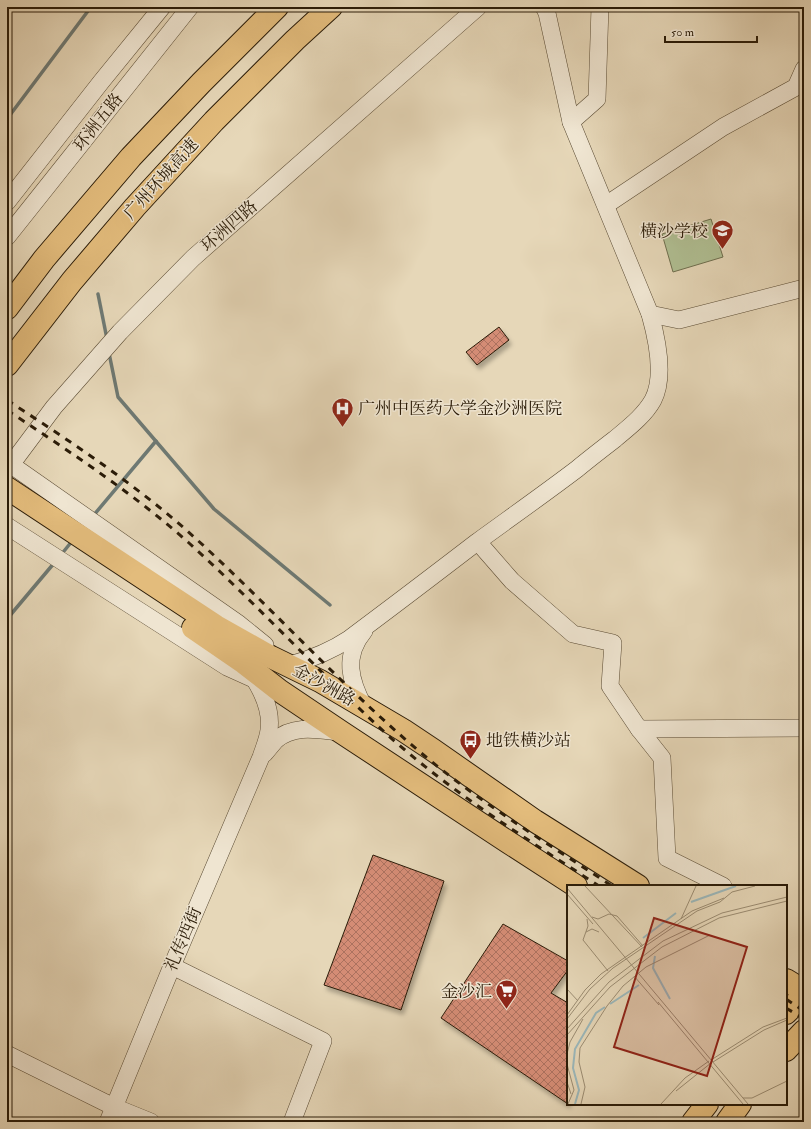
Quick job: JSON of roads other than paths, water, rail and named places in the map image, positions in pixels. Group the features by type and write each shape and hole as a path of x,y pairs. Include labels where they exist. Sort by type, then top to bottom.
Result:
{"main road":[{"path":"7,308 44,260 131,157 201,83 277,7"},
{"name":"广州环城高速","path":"7,365 72,281 135,207 214,121 295,40 331,7"},
{"name":"金沙洲路","path":"7,488 212,632 250,672 574,885"},
{"name":"金沙洲路","path":"7,505 212,632 243,642 290,665 364,707 427,746 535,821 636,885"},
{"path":"787,981 804,991"},
{"path":"787,1012 804,995"},
{"path":"787,1048 799,1030"},
{"path":"693,1122 706,1105"},
{"path":"727,1122 739,1105"}],"street":[{"name":"环洲五路","path":"7,202 162,7"},
{"name":"环洲五路","path":"7,237 190,7"},
{"name":"环洲四路","path":"9,467 54,407 120,332 193,258 478,7"},
{"path":"9,467 90,520 239,624 290,665 338,647 552,488 632,425 653,400 659,370 658,347 650,314 571,122 547,13 544,7"},
{"path":"571,122 597,99 600,7"},
{"path":"606,205 723,127 796,87 804,69"},
{"path":"650,314 679,320 804,288"},
{"path":"7,526 228,667 250,672 265,697 270,718 269,730 261,758"},
{"path":"478,542 512,581 573,634 613,642 610,686 662,758 667,858 720,885"},
{"path":"364,707 357,695 353,681 351,657 360,636 370,624"},
{"path":"639,728 804,728"},
{"path":"261,758 276,740 288,732 313,729 341,732"},
{"name":"礼传西街","path":"111,1114 172,966 261,758"},
{"path":"172,966 323,1041 292,1122"},
{"path":"7,1054 111,1114 151,1122"}],"waterway":[{"path":"7,119 91,7"},
{"path":"98,294 107,339"},
{"path":"109,353 118,397 214,509 330,605"},
{"path":"93,516 156,441"},
{"path":"60,556 73,540"},
{"path":"7,619 55,562"}],"railway":[{"path":"7,400 75,445 163,510 214,555 360,698 420,752 466,788 514,822 610,885"},
{"path":"7,410 101,474 168,525 228,579 396,743 428,769 475,804 597,885"},
{"path":"787,1000 804,1011"},
{"path":"787,1009 804,1019"}],"place":[{"name":"横沙学校","path":"723,250"},
{"name":"广州中医药大学金沙洲医院","path":"343,428"},
{"name":"地铁横沙站","path":"471,760"},
{"name":"金沙汇","path":"507,1010"}]}
